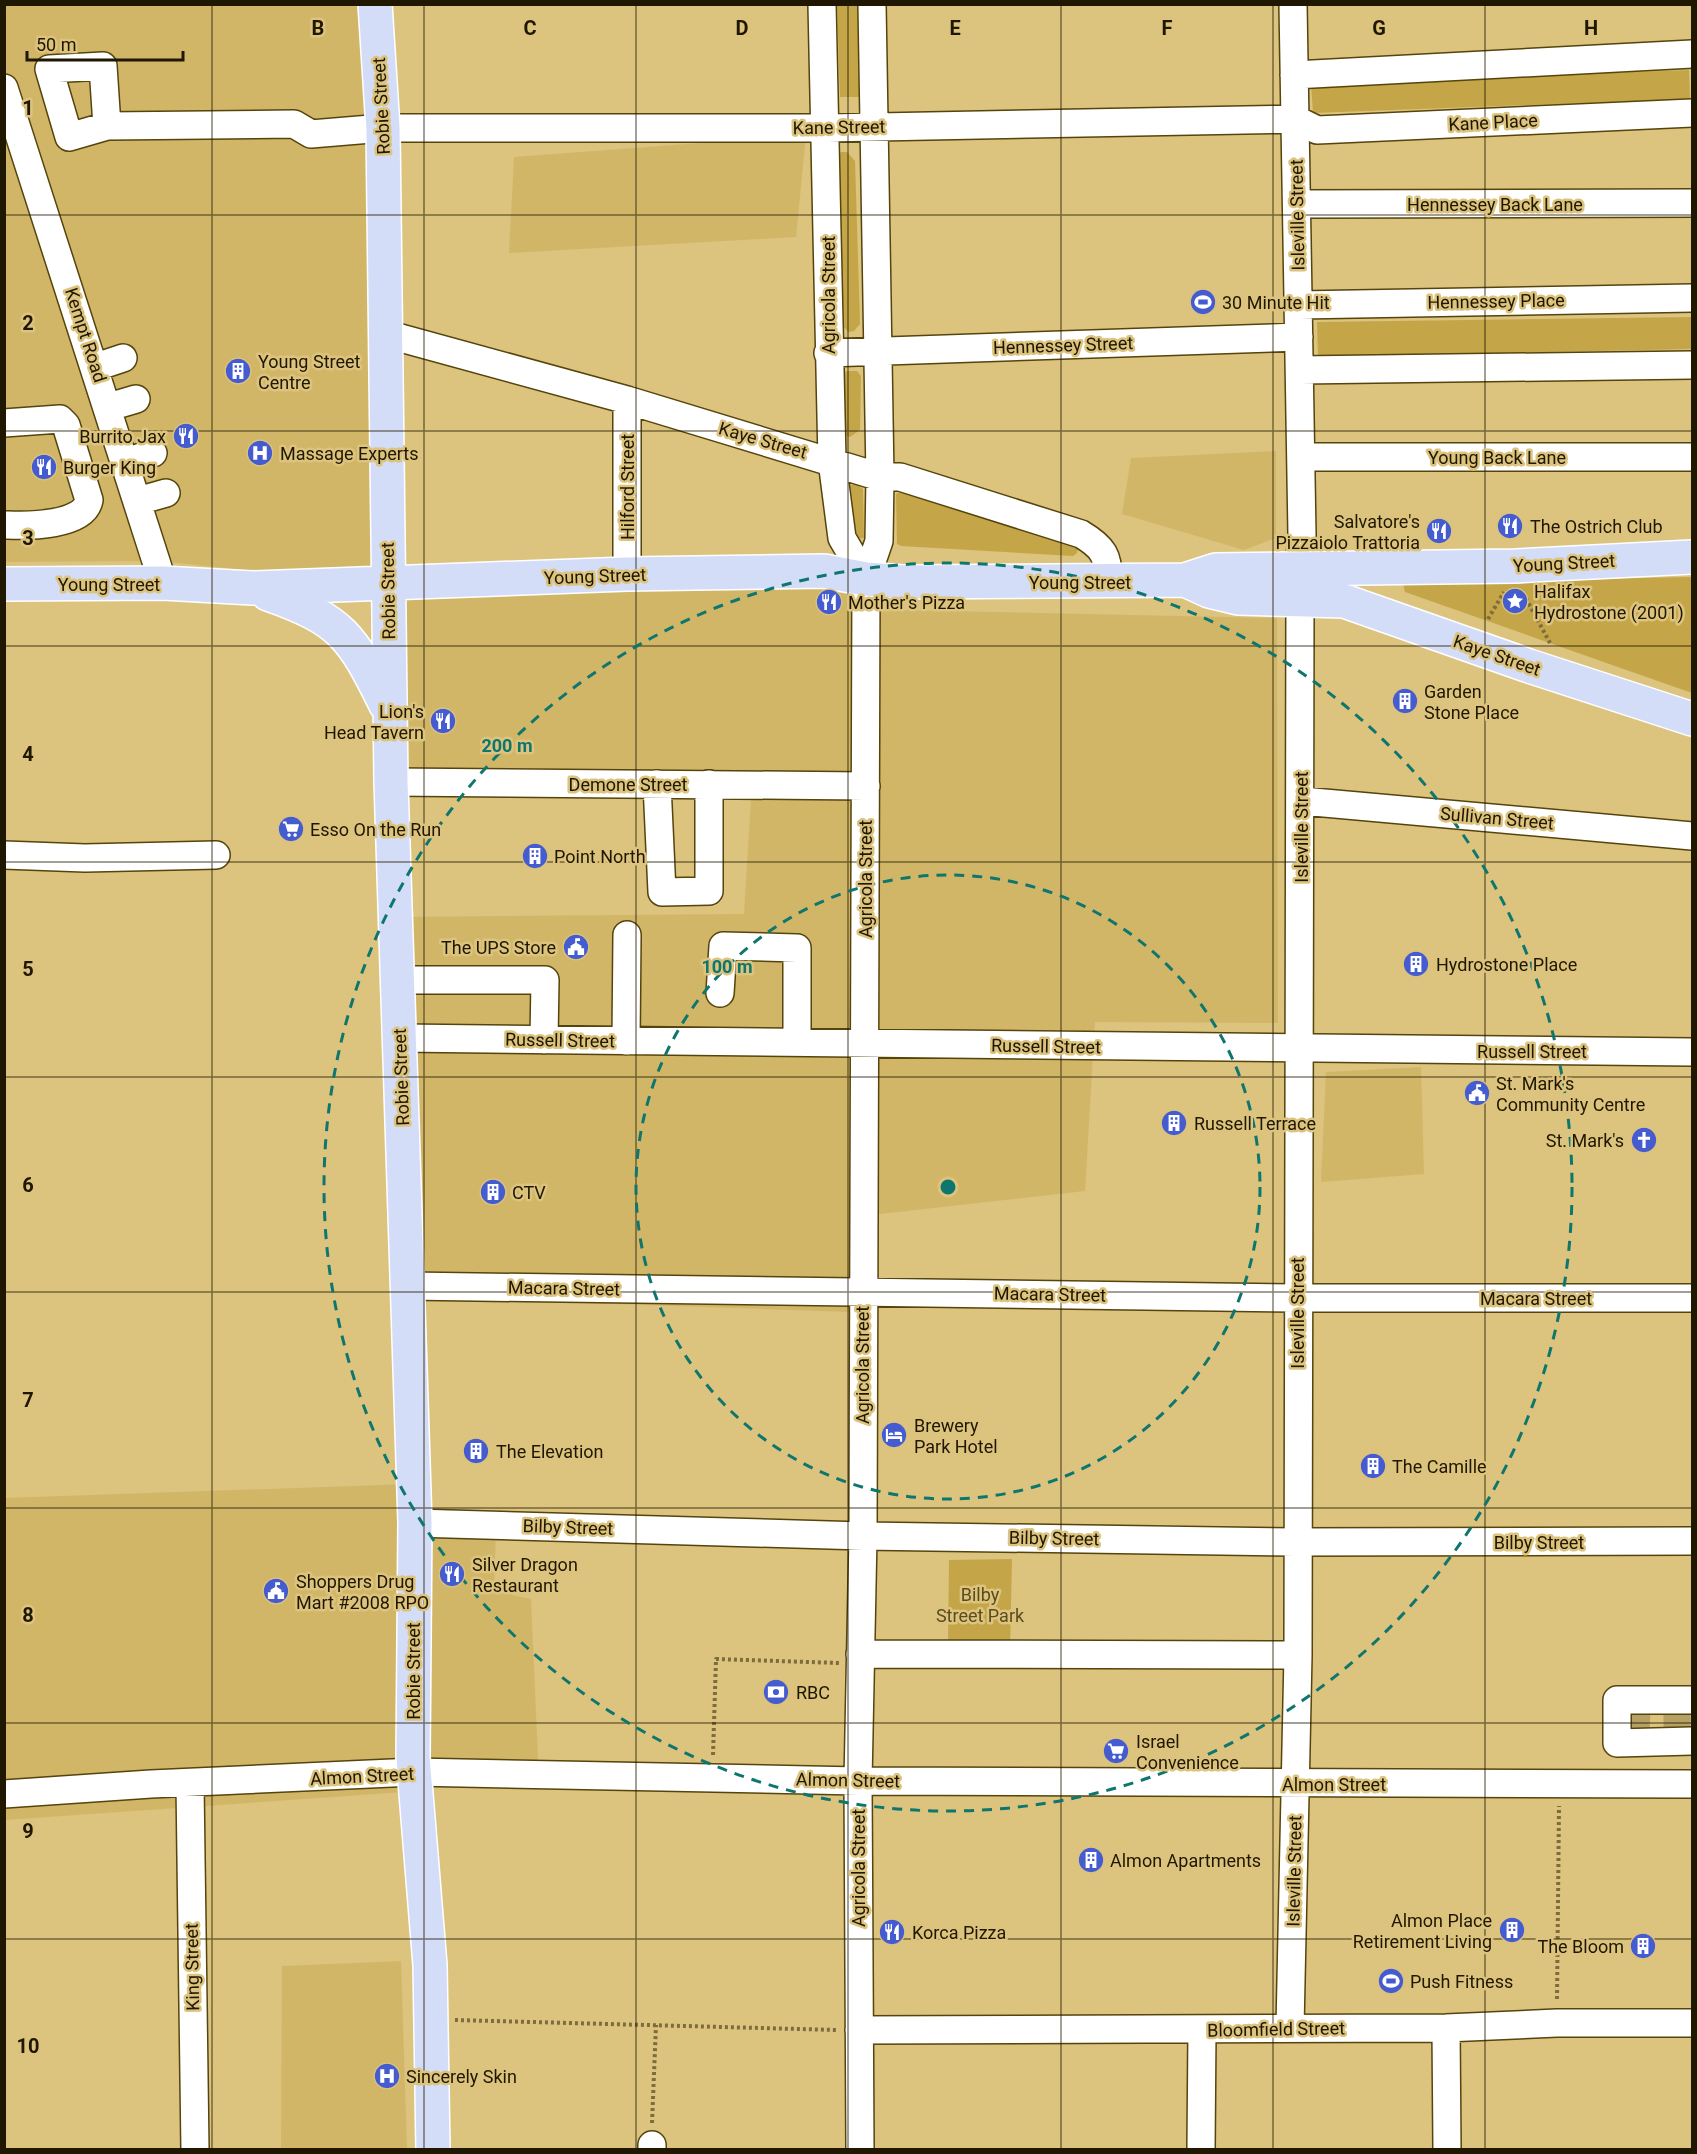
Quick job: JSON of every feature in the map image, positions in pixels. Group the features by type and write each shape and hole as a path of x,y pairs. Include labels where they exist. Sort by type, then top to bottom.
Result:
{"main road":[{"name":"Robie Street","path":"375,4 383,128 391,782 415,1523 414,1772 430,1965 433,2150"},
{"name":"Young Street","path":"4,584 163,583 252,588 627,574 824,572 903,582 1108,582 1185,580 1216,570 1299,584 1515,577 1692,557"},
{"name":"Kaye Street","path":"1299,584 1529,666 1692,719"},
{"path":"252,588 304,606 328,620 360,652 391,715"}],"street":[{"name":"Agricola Street","path":"822,4 827,128 828,353 832,461 842,538 866,579"},
{"name":"Agricola Street","path":"860,2150 858,1781 863,1536 866,579 879,541 880,477 876,127 872,4"},
{"name":"Isleville Street","path":"1290,2027 1298,1655 1297,1298 1302,801 1299,584 1302,536 1293,4"},
{"path":"1294,75 1692,54"},
{"name":"Kempt Road","path":"4,88 13,144 96,367 163,583"},
{"name":"Kane Place","path":"1295,119 1317,130 1692,113"},
{"name":"Kane Street","path":"107,126 294,124 311,134 383,128 827,128 1295,119"},
{"name":"Hennessey Back Lane","path":"1297,204 1692,203"},
{"name":"Hennessey Place","path":"1299,305 1692,298"},
{"name":"Kaye Street","path":"387,334 627,400 880,477 900,477 1081,534 1098,545 1109,565 1108,582"},
{"name":"Hennessey Street","path":"828,353 1299,337"},
{"path":"96,367 123,358"},
{"path":"1300,370 1692,365"},
{"path":"109,407 136,399"},
{"name":"Hilford Street","path":"627,400 627,574"},
{"path":"4,423 60,419 66,424 89,500 87,508 81,513 45,524 7,525"},
{"path":"126,462 153,453"},
{"name":"Young Back Lane","path":"1301,457 1692,457"},
{"path":"138,501 166,493"},
{"name":"Demone Street","path":"391,782 866,786"},
{"path":"657,784 662,892 709,891 708,784"},
{"name":"Sullivan Street","path":"1302,801 1692,836"},
{"path":"4,841 69,845 86,858"},
{"path":"4,855 86,858 216,855"},
{"path":"626,1041 627,935"},
{"path":"720,993 723,946 796,948 797,1042"},
{"path":"398,980 545,980 544,1040"},
{"name":"Russell Street","path":"400,1038 1300,1050 1692,1052"},
{"name":"Macara Street","path":"408,1286 1297,1298 1692,1298"},
{"name":"Bilby Street","path":"415,1523 863,1536 1298,1542 1692,1541"},
{"path":"860,1659 1298,1655"},
{"path":"1637,1721 1682,1720"},
{"path":"1637,1721 1682,1720"},
{"path":"1682,1720 1686,1784"},
{"path":"1634,1784 1637,1721"},
{"name":"Almon Street","path":"4,1794 414,1772 858,1781 1686,1784"},
{"name":"King Street","path":"190,1784 195,2150"},
{"name":"Bloomfield Street","path":"859,2030 1446,2028 1557,2023 1692,2023"},
{"path":"1446,2028 1447,2150"},
{"path":"1201,2150 1202,2030"}],"path":[{"path":"1488,620 1515,577"},
{"path":"1515,577 1550,643"},
{"path":"713,1777 716,1659 860,1659"},
{"path":"1557,2023 1560,1784"},
{"path":"430,2019 859,2030"},
{"path":"652,2147 656,2025"}],"shaded area":[{"path":"4,5 390,5 396,585 157,561 5,562"},
{"path":"806,135 796,237 509,253 514,157"},
{"path":"1276,451 1276,538 1244,550 1122,514 1131,458"},
{"path":"898,584 893,610 1277,618 1278,1023 1095,1022 1085,1191 862,1216 850,1312 407,1297 402,917 744,914 752,783 399,786 396,585"},
{"path":"1421,1067 1424,1174 1321,1182 1326,1072"},
{"path":"411,1484 413,1533 496,1529 494,1591 531,1599 539,1782 459,1780 434,1758 404,1792 5,1820 4,1498"},
{"path":"401,1961 407,2149 281,2150 282,1966"}],"green space":[{"path":"837,5 858,5 860,97 840,97"},
{"path":"1689,70 1690,99 1313,113 1311,84"},
{"path":"841,152 847,152 855,161 860,324 854,331 849,332 840,324 836,156"},
{"path":"1692,317 1691,349 1318,357 1317,322"},
{"path":"847,371 857,371 861,376 860,430 850,437 841,433 843,374"},
{"path":"856,484 863,489 864,538 854,539 846,490"},
{"path":"906,490 1078,547 1077,553 1073,556 901,546 897,544 896,494"},
{"path":"1690,577 1692,579 1692,693 1405,592 1403,583"},
{"name":"Bilby Street Park","path":"1012,1559 1010,1649 948,1649 949,1560"}],"tunnel":[{"path":"1636,1730 1637,1711"},
{"path":"1677,1711 1677,1730"}],"place":[{"name":"30 Minute Hit","path":"1203,302"},
{"name":"Young Street Centre","path":"238,371"},
{"name":"Burrito Jax","path":"186,436"},
{"name":"Massage Experts","path":"260,453"},
{"name":"Burger King","path":"44,467"},
{"name":"The Ostrich Club","path":"1510,526"},
{"name":"Salvatore's Pizzaiolo Trattoria","path":"1439,531"},
{"name":"Halifax Hydrostone (2001)","path":"1515,601"},
{"name":"Mother's Pizza","path":"829,602"},
{"name":"Garden Stone Place","path":"1405,701"},
{"name":"Lion's Head Tavern","path":"443,721"},
{"name":"Esso On the Run","path":"291,829"},
{"name":"Point North","path":"535,856"},
{"name":"The UPS Store","path":"576,947"},
{"name":"Hydrostone Place","path":"1416,964"},
{"name":"St. Mark's Community Centre","path":"1477,1093"},
{"name":"Russell Terrace","path":"1174,1123"},
{"name":"St. Mark's","path":"1644,1140"},
{"name":"CTV","path":"493,1192"},
{"name":"Brewery Park Hotel","path":"894,1435"},
{"name":"The Elevation","path":"476,1451"},
{"name":"The Camille","path":"1373,1466"},
{"name":"Silver Dragon Restaurant","path":"452,1574"},
{"name":"Shoppers Drug Mart #2008 RPO","path":"276,1591"},
{"name":"RBC","path":"776,1692"},
{"name":"Israel Convenience","path":"1116,1751"},
{"name":"Almon Apartments","path":"1091,1860"},
{"name":"Almon Place Retirement Living","path":"1512,1930"},
{"name":"Korca Pizza","path":"892,1932"},
{"name":"The Bloom","path":"1643,1946"},
{"name":"Push Fitness","path":"1391,1981"},
{"name":"Sincerely Skin","path":"387,2076"}]}
